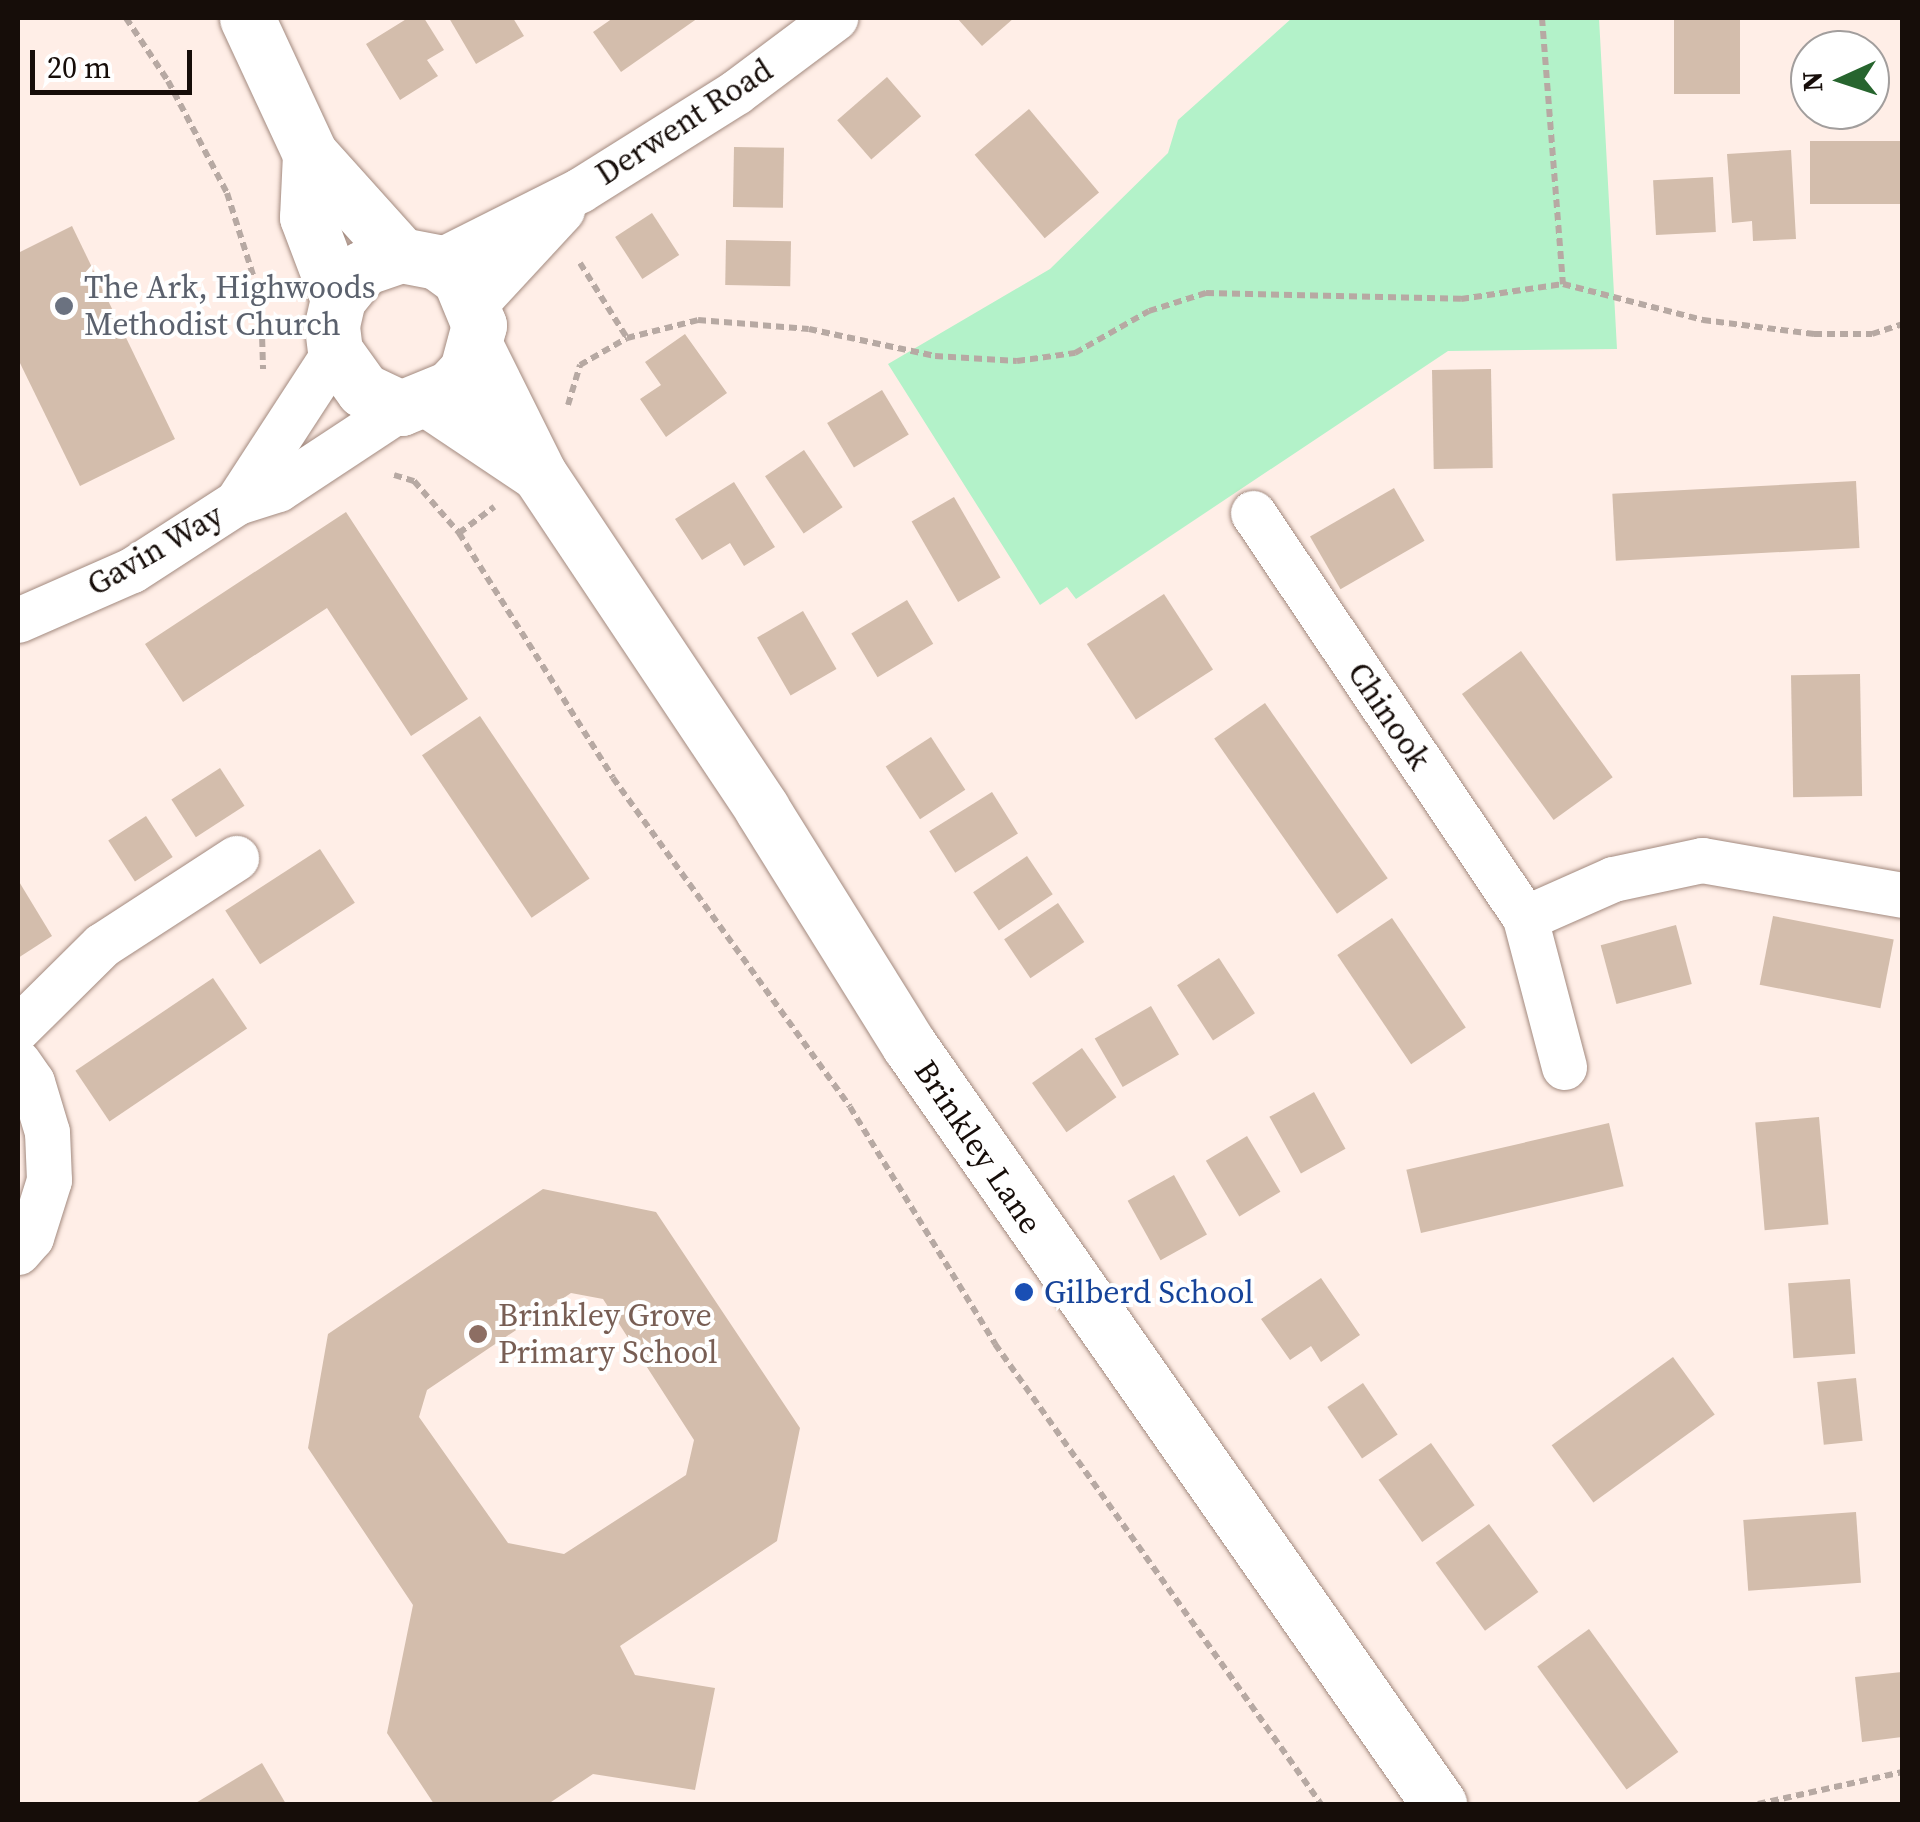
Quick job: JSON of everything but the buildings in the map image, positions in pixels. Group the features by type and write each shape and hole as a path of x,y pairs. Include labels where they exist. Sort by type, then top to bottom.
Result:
{"street":[{"name":"Brinkley Lane","path":"248,18 310,154 419,258 460,279 538,474 1033,1230 1438,1804"},
{"name":"Derwent Road","path":"419,258 567,204 736,92 835,18"},
{"name":"Brinkley Lane","path":"310,154 307,217 336,325 362,390 414,403 538,474"},
{"name":"Derwent Road","path":"476,326 567,204"},
{"path":"237,502 364,268 419,258"},
{"path":"237,502 278,489 458,379 476,326"},
{"name":"Gavin Way","path":"18,620 132,570 237,502"},
{"name":"Chinook","path":"1253,513 1525,918 1564,1067"},
{"path":"18,1028 102,944 236,858"},
{"path":"1525,918 1613,880 1702,860 1902,894"},
{"path":"18,1062 32,1082 47,1132 49,1180 31,1238 18,1252"}],"path":[{"path":"126,18 168,81 227,194 261,300 263,373"},
{"path":"1542,18 1563,284"},
{"path":"567,204 627,338"},
{"path":"570,422 568,404 580,365 627,338 698,320 809,328 936,356 1018,361 1075,354 1149,311 1206,293 1461,299 1563,284 1703,320 1814,334 1872,334 1902,324"},
{"path":"383,472 414,481 459,533 612,778 850,1107 996,1344 1321,1804"},
{"path":"459,533 538,474"},
{"path":"1758,1804 1902,1772"}],"green space":[{"path":"1292,18 1599,18 1617,349 1448,351 1076,599 1067,587 1040,605 888,364 1050,269 1168,153 1178,120"}],"place":[{"name":"The Ark, Highwoods Methodist Church","path":"64,306"},
{"name":"Gilberd School","path":"1024,1292"},
{"name":"Brinkley Grove Primary School","path":"478,1334"}]}
